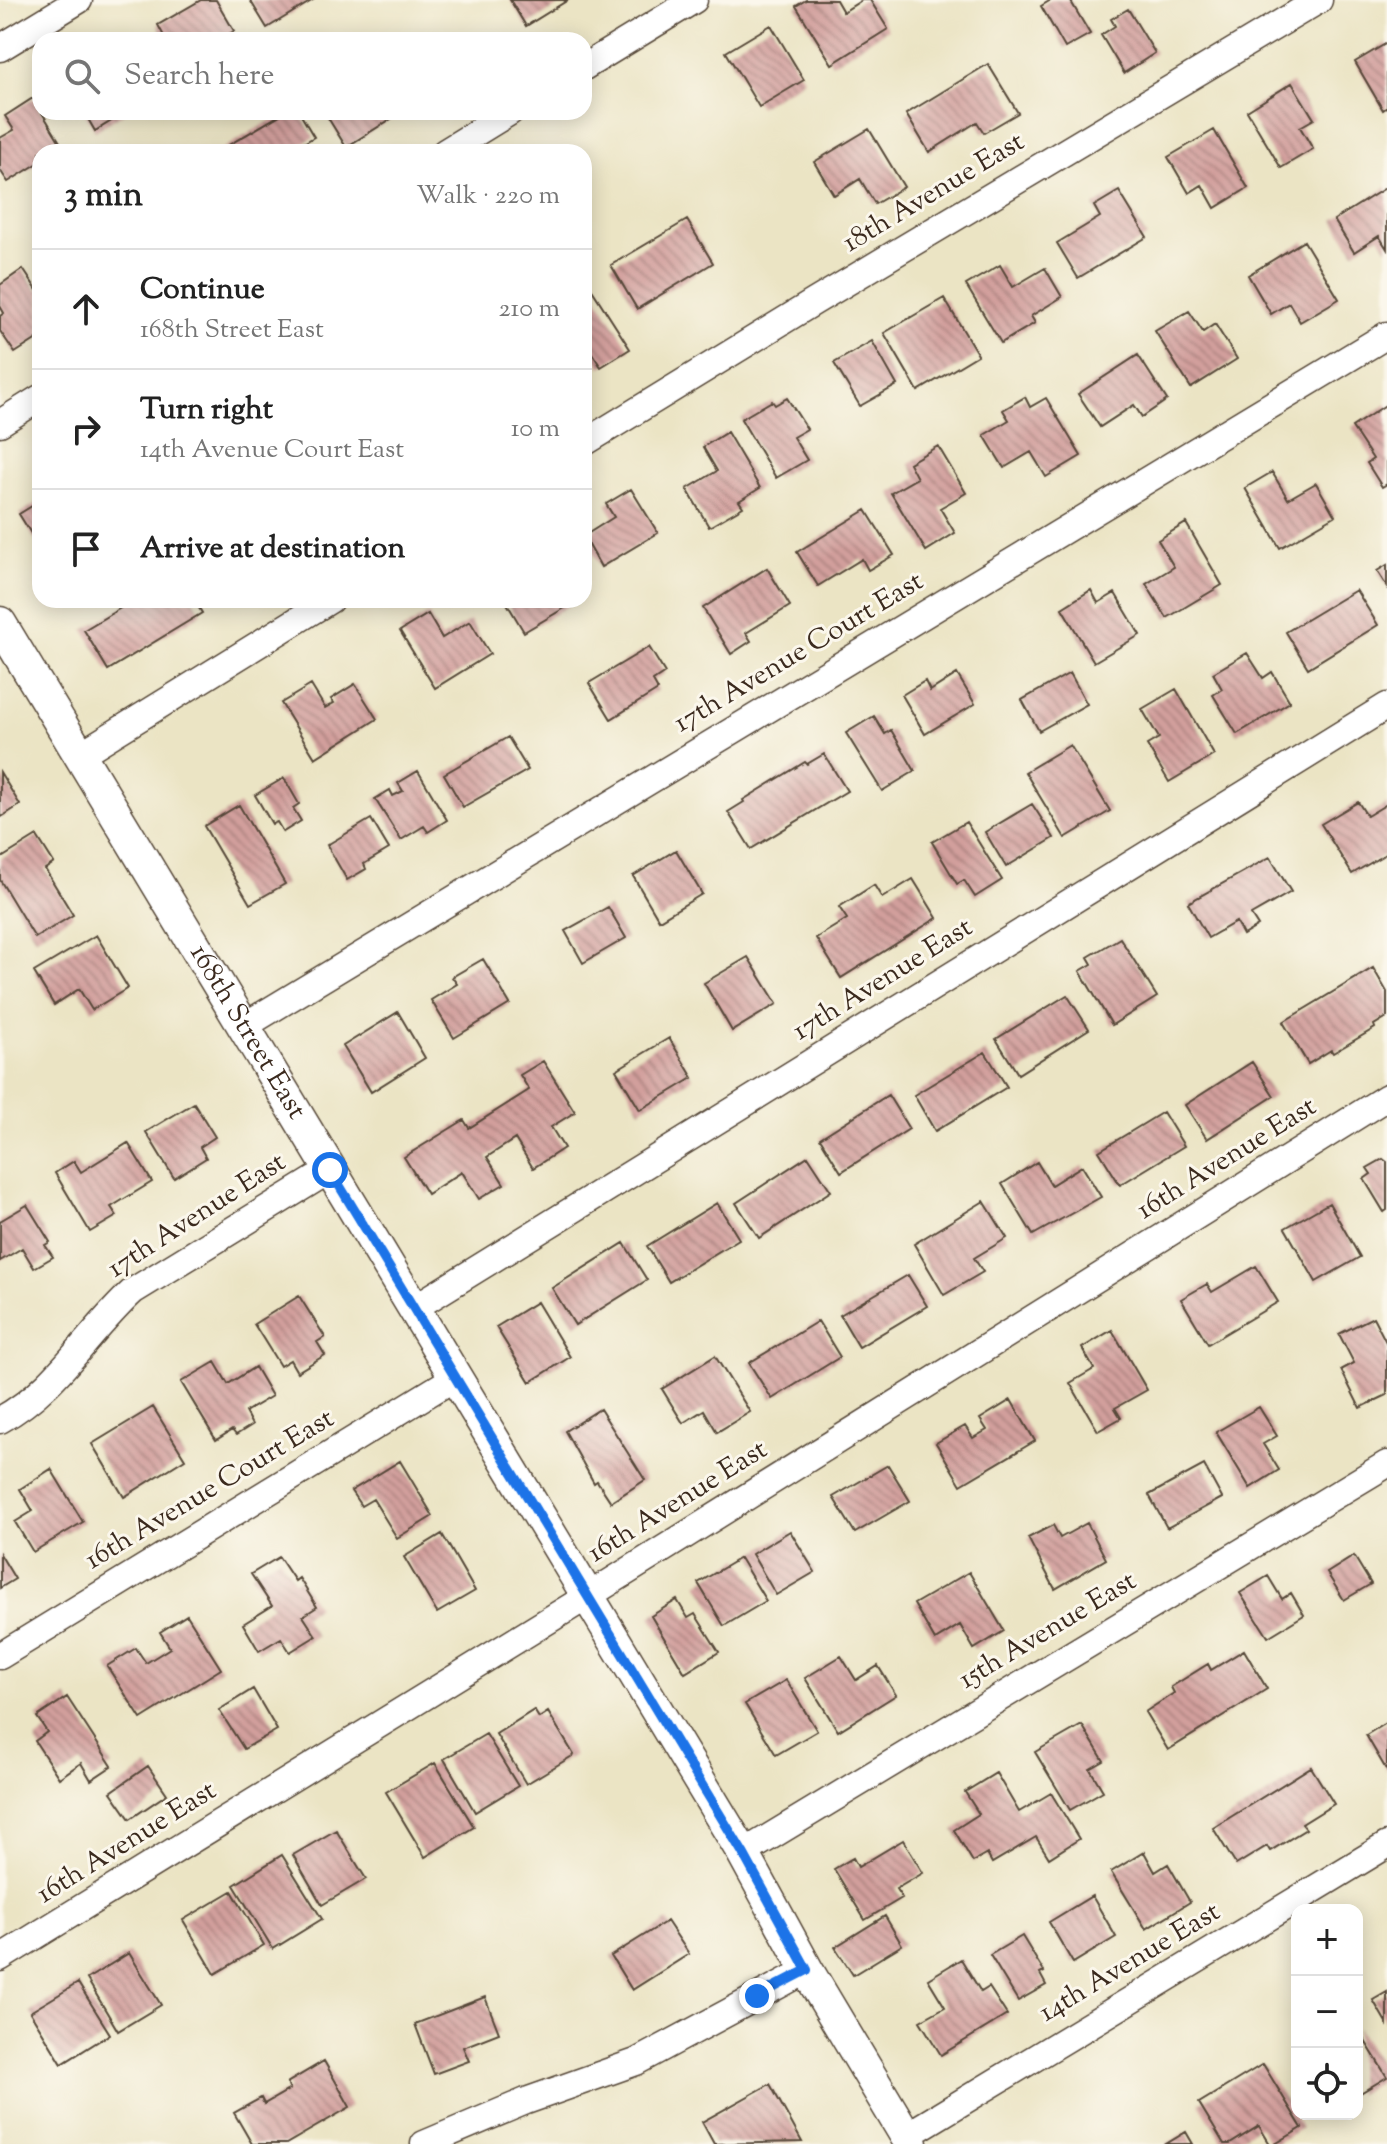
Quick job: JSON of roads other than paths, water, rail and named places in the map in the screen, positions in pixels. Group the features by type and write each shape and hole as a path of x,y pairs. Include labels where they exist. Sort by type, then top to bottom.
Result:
{"street":[{"path":"0,48 79,0"},
{"path":"592,62 694,0"},
{"name":"18th Avenue East","path":"592,438 1319,0"},
{"path":"458,144 497,120"},
{"name":"17th Avenue Court East","path":"244,1026 1387,335"},
{"path":"0,423 32,403"},
{"path":"81,754 317,608"},
{"name":"168th Street East","path":"1,626 743,1853 807,1970 908,2140"},
{"name":"17th Avenue East","path":"414,1308 1387,706"},
{"name":"16th Avenue East","path":"0,1958 588,1596 1387,1097"},
{"name":"17th Avenue East","path":"0,1420 31,1400 51,1382 107,1315 133,1291 330,1170"},
{"name":"16th Avenue Court East","path":"0,1656 454,1378"},
{"name":"15th Avenue East","path":"743,1853 1387,1464"},
{"name":"14th Avenue East","path":"908,2140 1387,1845"},
{"path":"424,2144 526,2101 636,2062 807,1970"}]}
